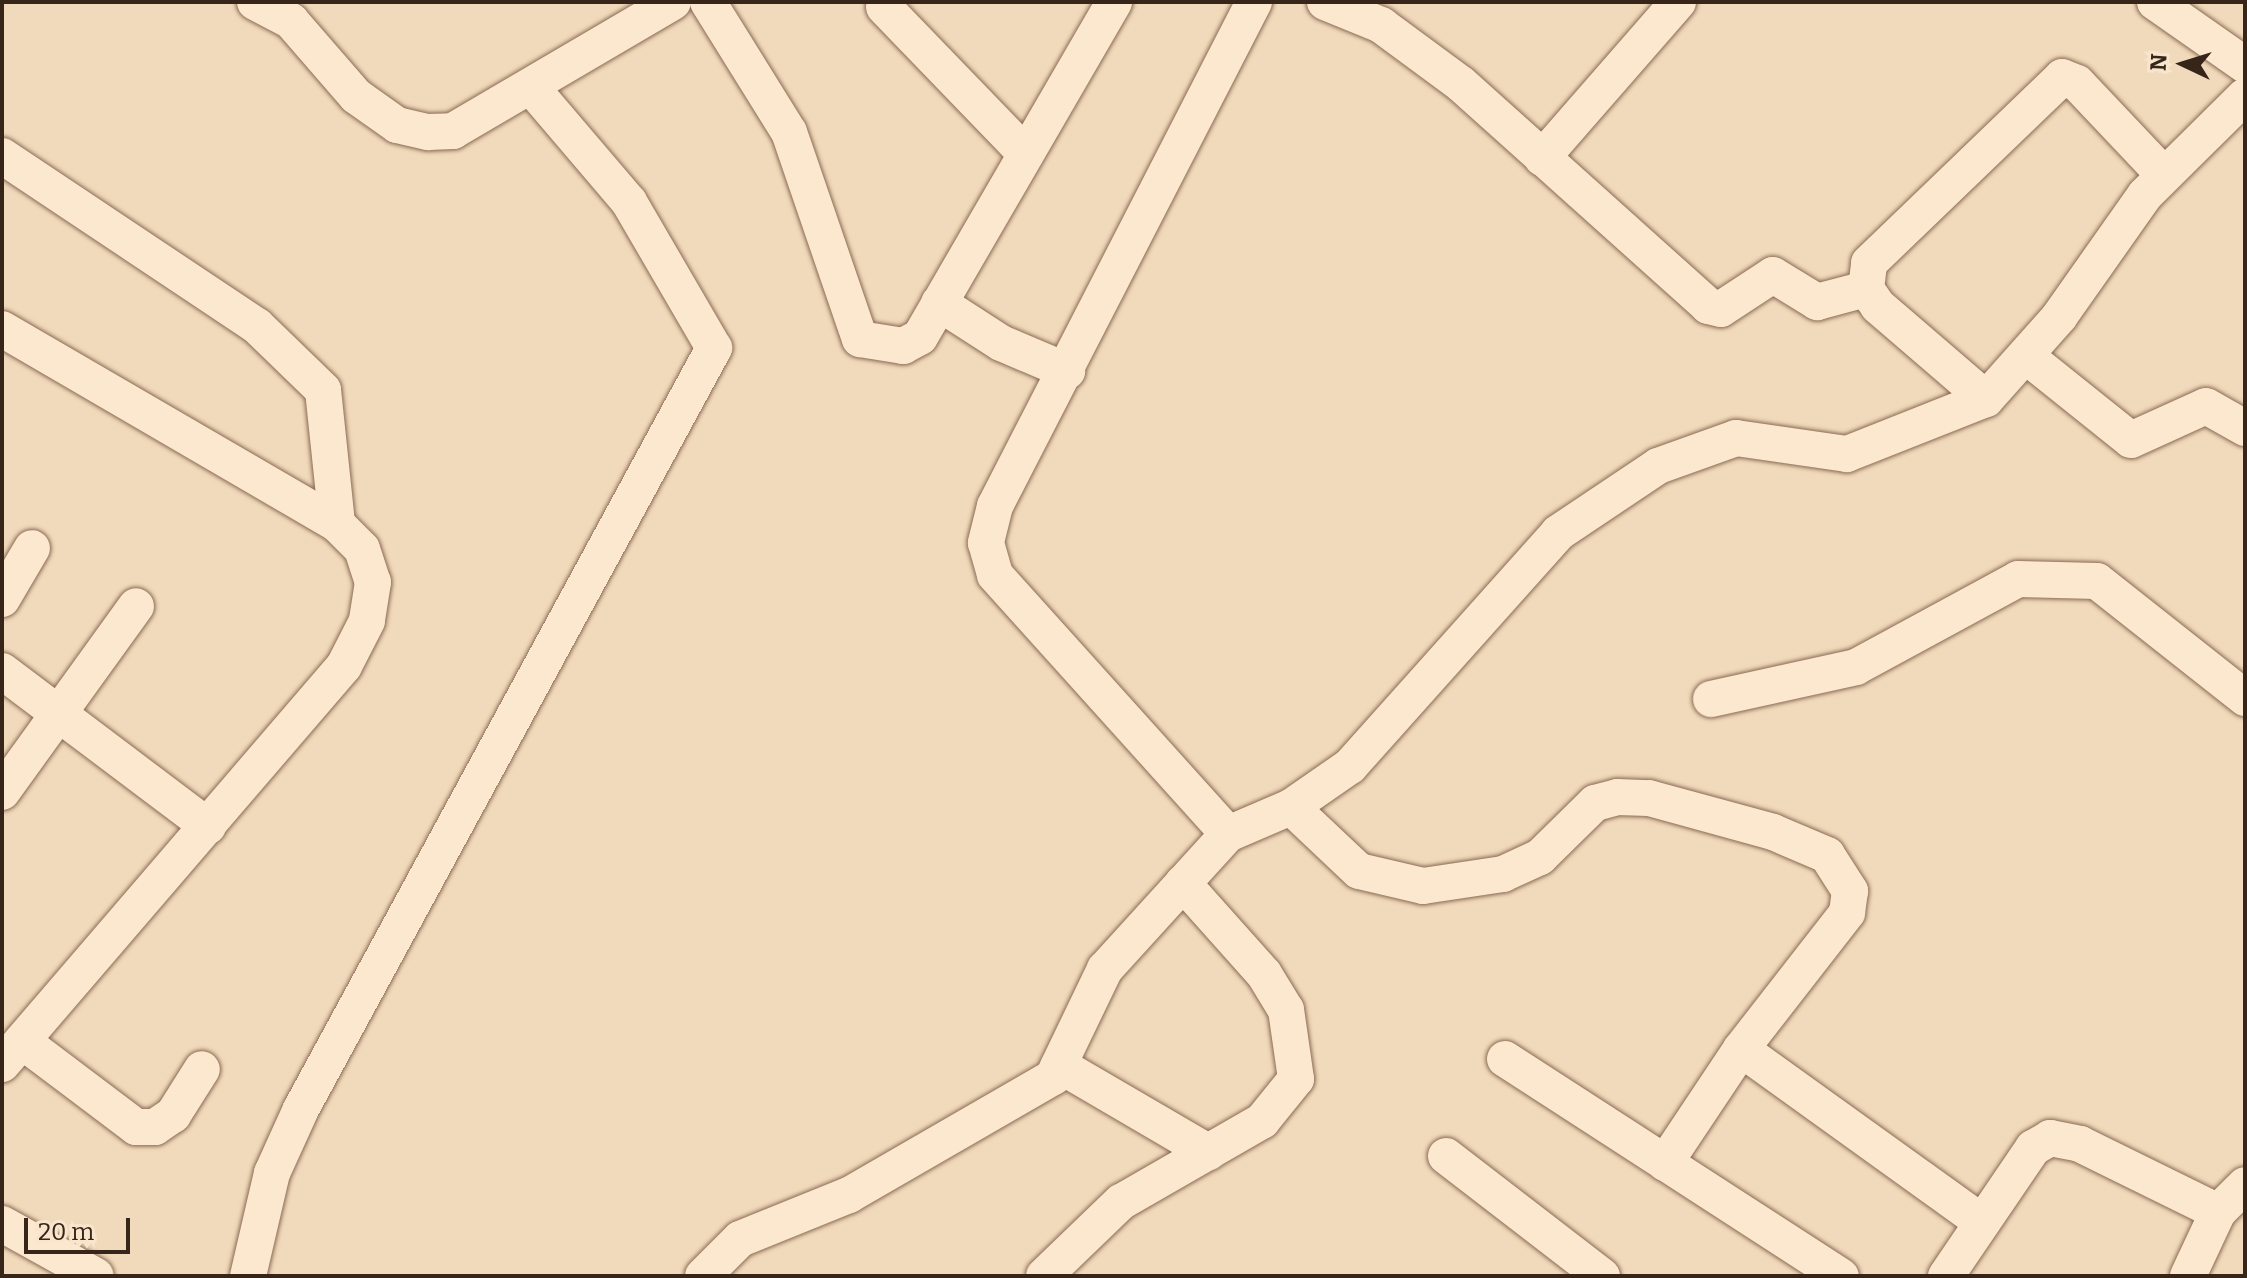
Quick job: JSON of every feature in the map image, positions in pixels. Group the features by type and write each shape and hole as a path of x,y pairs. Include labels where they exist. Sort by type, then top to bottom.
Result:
{"street":[{"path":"255,2 297,12 356,96 397,125 453,131 673,2"},
{"path":"708,2 789,132 860,339 903,346 920,337 1114,2"},
{"path":"1228,834 995,575 986,543 992,515 1254,2"},
{"path":"1325,2 1381,25 1542,158 1714,309 1773,275 1817,302 1866,289"},
{"path":"1542,158 1678,2"},
{"path":"2155,2 2245,65"},
{"path":"883,4 1026,154"},
{"path":"1866,289 1869,263 2051,80 2077,83 2163,174"},
{"path":"248,1276 272,1173 301,1109 714,348 629,202 531,87"},
{"path":"703,1276 740,1239 849,1195 1010,1106 1059,1065 1105,969 1228,834 1291,807 1350,766 1558,533 1658,466 1736,438 1847,454 1986,399 2026,356 2163,174 2245,96"},
{"path":"3,160 295,359 323,390 337,524"},
{"path":"1866,289 1986,399"},
{"path":"939,303 1001,343 1067,371"},
{"path":"2,329 337,524 362,549 373,582 367,621 344,666 12,1052 136,1127 155,1127 173,1115 202,1069"},
{"path":"2026,356 2131,440 2206,406 2245,428"},
{"path":"2,599 32,548"},
{"path":"1711,699 1856,667 2018,579 2097,581 2245,698"},
{"path":"2,792 136,606"},
{"path":"2,671 208,826"},
{"path":"1291,807 1359,871 1423,886 1503,874 1540,857 1595,803 1617,797 1649,798 1810,844 1838,867 1850,891 1847,913 1741,1049 1665,1163"},
{"path":"1044,1276 1121,1202 1208,1152 1282,1104 1296,1079 1296,1050 1286,1010 1264,974 1183,883"},
{"path":"1741,1049 1982,1222"},
{"path":"1505,1059 1841,1276"},
{"path":"1059,1065 1208,1152"},
{"path":"1946,1276 2033,1148 2050,1138 2080,1144 2218,1212"},
{"path":"1446,1156 1602,1276"},
{"path":"2188,1276 2218,1212 2245,1185"},
{"path":"2,1224 96,1276"}]}
